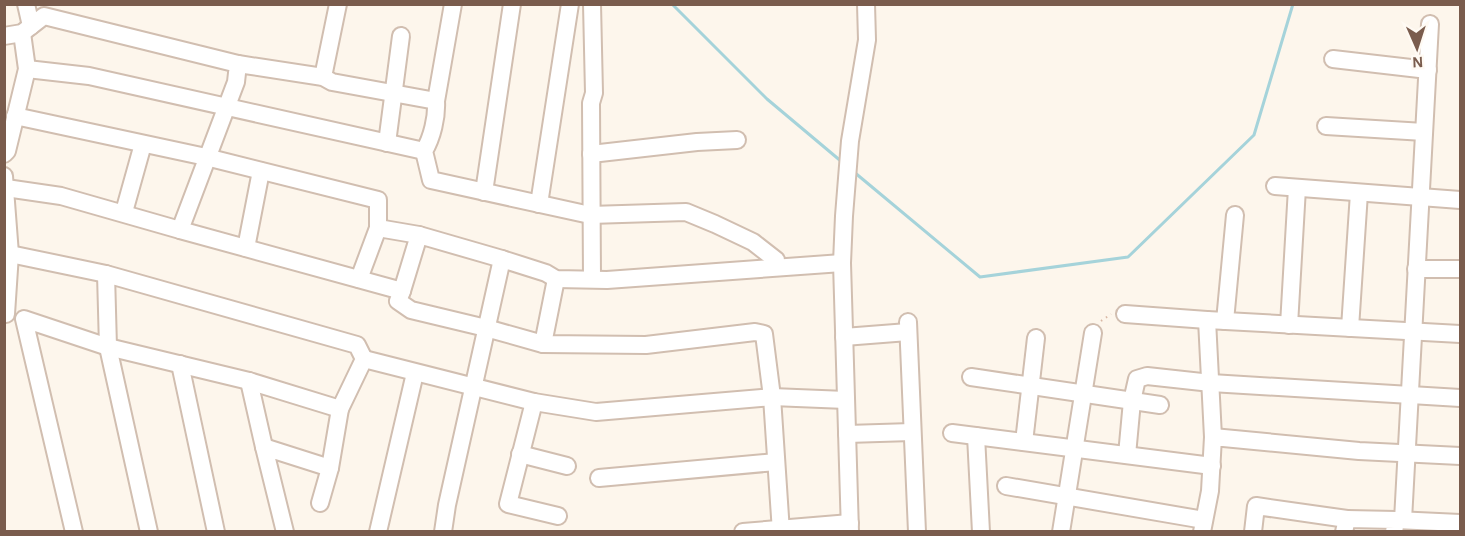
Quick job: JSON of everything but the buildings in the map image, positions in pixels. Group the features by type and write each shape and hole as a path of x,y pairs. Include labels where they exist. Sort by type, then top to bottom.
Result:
{"street":[{"path":"4,154 7,151 27,69 33,20 26,4"},
{"path":"323,77 338,4"},
{"path":"453,4 436,111 428,144 424,151 431,180 590,215 686,212 753,242 776,260 776,267"},
{"path":"484,192 512,4"},
{"path":"539,204 570,4"},
{"path":"592,4 594,93 591,103 592,279"},
{"path":"743,531 850,527 842,264 848,167 867,40 866,4"},
{"path":"4,36 33,20 238,64 323,77 332,82 436,101"},
{"path":"1398,524 1406,453 1430,24"},
{"path":"387,143 401,36"},
{"path":"1333,59 1428,70"},
{"path":"180,230 236,82 238,64"},
{"path":"27,69 89,76 424,151"},
{"path":"15,116 208,158 378,200 378,228 358,279"},
{"path":"1326,126 1424,132"},
{"path":"591,154 697,141 737,140"},
{"path":"124,212 143,144"},
{"path":"246,248 261,171"},
{"path":"340,409 249,381 108,347 5,313 10,254 5,182 124,212 180,230 402,291"},
{"path":"1275,186 1461,200"},
{"path":"1289,325 1297,188"},
{"path":"1350,328 1359,193"},
{"path":"1225,321 1235,215"},
{"path":"378,228 419,235 546,273 556,279 607,280 842,264"},
{"path":"419,235 398,301 411,310 543,344 646,345 755,332 764,334 772,397 781,529"},
{"path":"10,254 106,274 357,345 364,359 534,402 596,412 772,397 846,400"},
{"path":"443,531 502,260"},
{"path":"1416,269 1461,269"},
{"path":"106,274 108,347 149,531"},
{"path":"543,344 556,279"},
{"path":"1125,314 1461,334"},
{"path":"24,319 74,531"},
{"path":"1006,486 1203,526 1210,491 1213,437 1208,320"},
{"path":"844,337 908,327 917,531"},
{"path":"1061,531 1093,333"},
{"path":"1024,442 1036,338"},
{"path":"320,503 330,468 340,409 364,359"},
{"path":"180,364 216,531"},
{"path":"378,531 414,373"},
{"path":"1127,455 1132,401 1137,380 1147,376 1211,383 1461,398"},
{"path":"971,377 1160,405"},
{"path":"249,381 285,531"},
{"path":"534,402 508,504 558,516"},
{"path":"847,434 912,432"},
{"path":"952,433 1212,466"},
{"path":"976,436 981,531"},
{"path":"1213,437 1359,451 1461,456"},
{"path":"264,447 330,468"},
{"path":"520,454 567,466"},
{"path":"599,478 776,462"},
{"path":"1253,531 1256,506 1345,525 1455,526"}],"waterway":[{"path":"672,4 767,99 842,162"},
{"path":"854,172 980,277 1128,257 1254,135 1293,4"}]}
